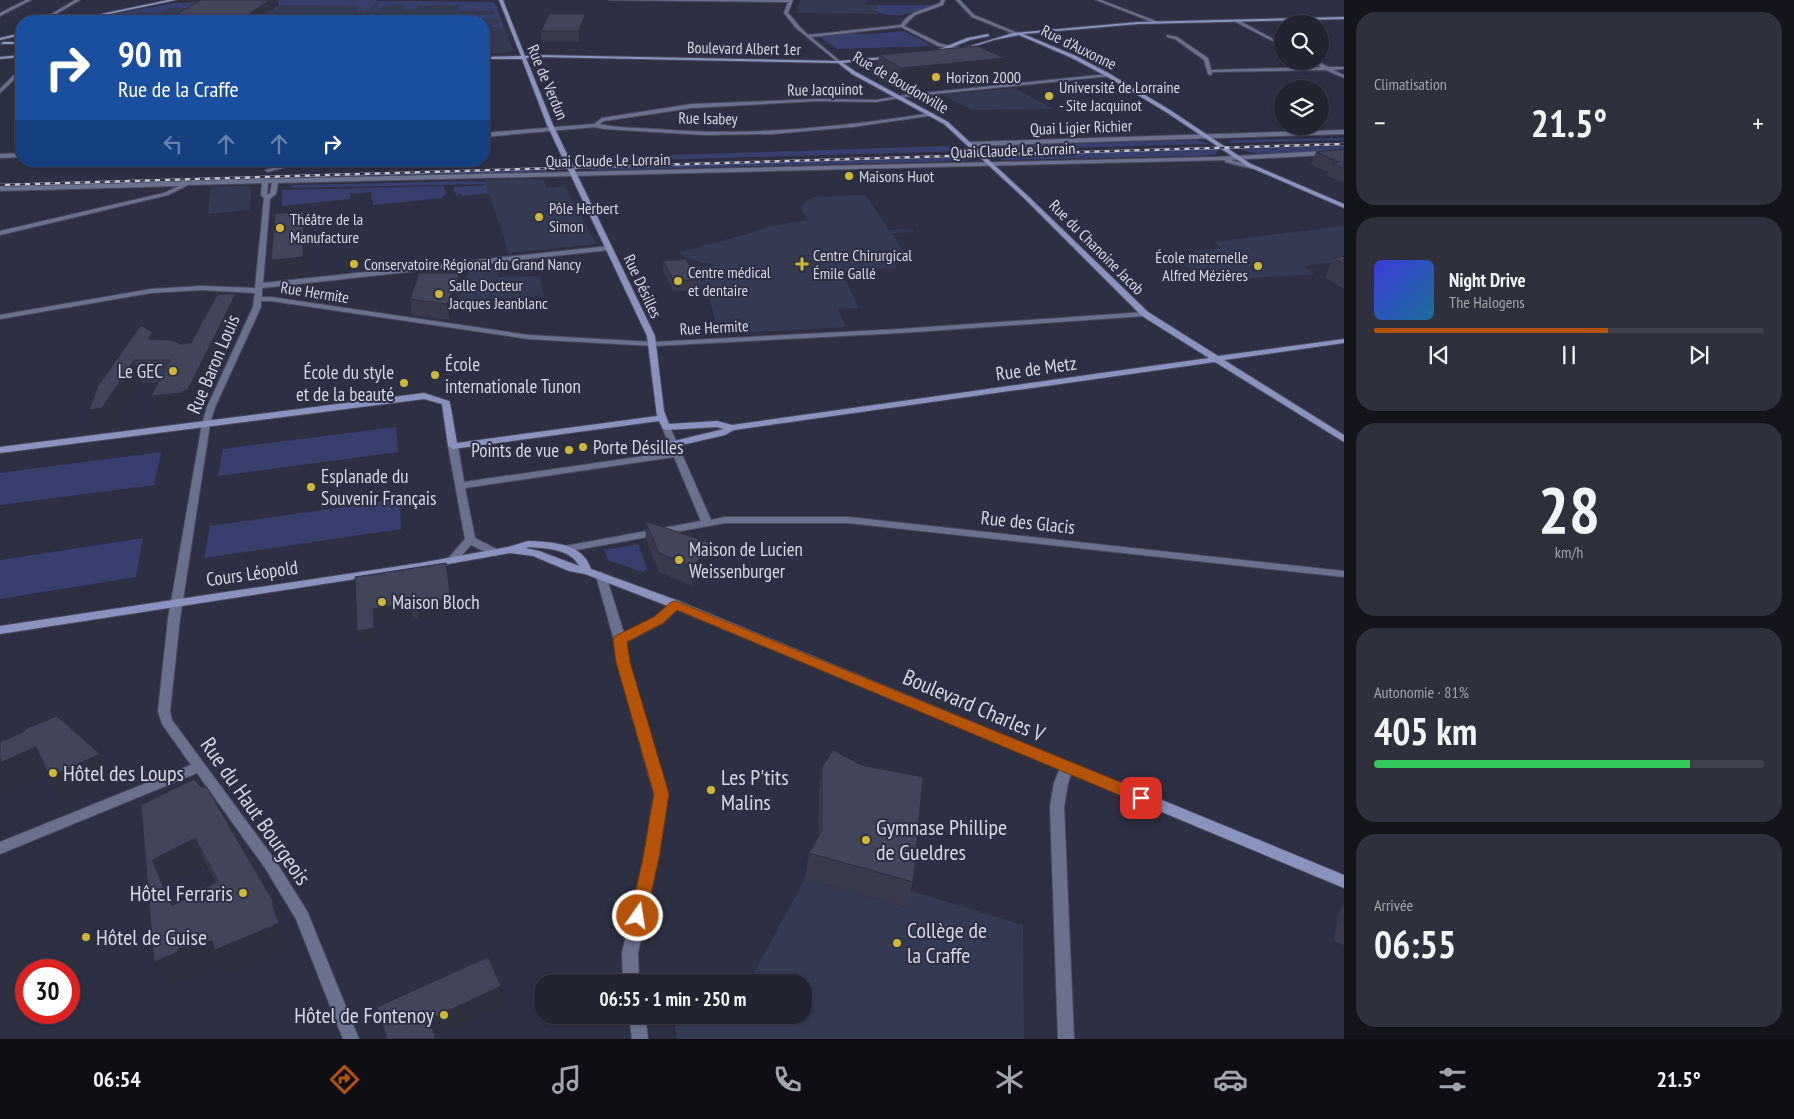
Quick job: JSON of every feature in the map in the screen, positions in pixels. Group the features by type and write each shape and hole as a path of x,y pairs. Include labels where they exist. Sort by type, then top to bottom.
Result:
{"main road":[{"path":"97,15 165,0 174,0"},
{"name":"Rue de Verdun","path":"501,0 516,42 524,57 572,175"},
{"path":"932,53 978,36 1156,22 1344,18"},
{"path":"922,54 964,48 987,40 1018,34"},
{"name":"Rue d'Auxonne","path":"1018,34 1108,75 1252,167 1344,206"},
{"path":"0,40 15,35"},
{"path":"0,40 15,42"},
{"path":"0,58 15,57"},
{"name":"Boulevard Albert 1er","path":"490,57 840,62 894,57"},
{"name":"Rue de Boudonville","path":"840,62 854,72 946,123 969,144"},
{"name":"Rue du Chanoine Jacob","path":"969,144 1145,314 1344,439"},
{"name":"Rue Désilles","path":"572,175 647,327 653,344 662,418 666,427"},
{"name":"Rue de Metz","path":"732,428 1344,341"},
{"path":"0,450 424,396 446,403 453,446 662,418"},
{"path":"666,427 717,424 732,428"},
{"path":"673,444 722,433 732,428"},
{"name":"Cours Léopold","path":"0,630 451,561 510,550 528,544 565,549 581,559 587,571"},
{"name":"Cours Léopold","path":"510,550 535,553 573,569 587,571"},
{"name":"Boulevard Charles V","path":"587,571 676,605 1344,882"}],"street":[{"path":"0,15 29,0"},
{"path":"52,15 78,0"},
{"path":"538,0 555,0"},
{"path":"611,0 791,0"},
{"name":"Rue de Boudonville","path":"791,0 787,15 808,36 840,62"},
{"path":"902,26 911,16 942,4 943,0"},
{"name":"Rue d'Auxonne","path":"958,0 973,16 1018,34"},
{"path":"1098,0 1156,22"},
{"path":"6,6 18,6"},
{"path":"1237,21 1274,41"},
{"path":"808,36 902,26 940,45 964,48"},
{"path":"1168,36 1176,38 1206,59 1209,72 1288,70"},
{"path":"1329,69 1344,68"},
{"path":"1329,70 1344,77"},
{"name":"Rue Jacquinot","path":"595,125 602,120 692,106 818,100 876,101 898,97 1108,75"},
{"path":"0,92 15,77"},
{"name":"Rue Isabey","path":"490,134 595,125 722,134 855,127 932,115"},
{"name":"Quai Ligier Richier","path":"969,144 1344,132"},
{"name":"Quai Claude Le Lorrain","path":"0,189 1216,159 1344,152"},
{"path":"0,156 15,155"},
{"name":"Quai Claude Le Lorrain","path":"1216,159 1252,167"},
{"path":"268,170 281,167"},
{"name":"Rue Baron Louis","path":"178,602 206,424 211,408 257,307 267,198 264,195 265,181"},
{"name":"Rue Baron Louis","path":"267,198 273,194 275,181"},
{"path":"0,233 166,194 186,184"},
{"name":"Rue Hermite","path":"0,317 151,291 202,288 249,291 259,288 609,248"},
{"name":"Rue Hermite","path":"258,299 271,299 528,336 653,344 900,331 1145,314"},
{"path":"666,427 707,523"},
{"path":"453,446 470,540"},
{"path":"459,486 677,454"},
{"name":"Rue des Glacis","path":"565,549 726,520 848,520 1344,574"},
{"path":"470,540 496,553"},
{"path":"451,561 470,540"},
{"path":"601,576 620,640 623,662 661,794 651,858 630,953 631,974"},
{"name":"Rue du Haut Bourgeois","path":"178,602 164,711 166,721 270,864 302,916 350,1039"},
{"path":"620,640 659,620 676,605"},
{"path":"0,848 199,767"},
{"path":"1066,1039 1057,807 1061,783 1068,767"},
{"path":"638,1024 640,1039"}],"shaded area":[{"path":"217,0 492,2 495,3 513,51 490,53 490,15 111,15 173,3"},
{"path":"243,0 377,0 366,11 355,11 360,6 251,5"},
{"path":"800,0 868,0 865,5 877,5 878,9 873,10 879,14 796,13"},
{"path":"382,1 492,2 495,3 504,27 490,27 498,23 499,20 497,18 490,18 490,15 494,11 457,10 460,5 419,5 415,9 401,9 405,5 389,4 373,11"},
{"path":"173,3 194,3 193,5 206,8 170,8 163,12 112,15"},
{"path":"877,5 934,5 912,13 887,15 873,9 878,9"},
{"path":"904,31 932,46 837,49 820,37 847,34"},
{"path":"1014,88 1054,109 972,110 942,95"},
{"path":"1344,138 1344,140 1229,143 1232,140"},
{"path":"1196,140 1211,144 985,150 988,147 995,146"},
{"path":"945,146 968,151 578,162 577,158"},
{"path":"1344,146 1344,151 1258,154 1238,149"},
{"path":"1219,149 1215,155 1194,156 1002,160 991,156"},
{"path":"973,157 966,161 598,170 579,168"},
{"path":"559,169 543,172 339,176 340,175"},
{"name":"Pôle Herbert Simon","path":"543,179 547,188 565,186 596,244 509,253 484,180"},
{"path":"485,182 486,184 291,188 293,185"},
{"path":"486,185 489,193 462,196 461,194 456,195 453,187"},
{"path":"444,186 446,195 443,198 373,205 371,192 350,194 351,199 282,206 282,190"},
{"path":"211,187 251,187 250,210 208,214"},
{"name":"Centre Chirurgical Émile Gallé","path":"866,195 889,230 912,229 914,232 892,233 904,254 891,256 897,268 841,271 859,308 838,309 846,327 719,334 707,290 697,290 685,269 715,265 681,255 680,252 770,226 808,220 800,207 813,197"},
{"path":"1344,226 1344,261 1303,266 1315,274 1206,281 1182,263 1205,261 1193,251 1222,248 1214,242"},
{"path":"500,265 497,277 540,276 544,297 457,300 470,268"},
{"path":"396,427 398,452 218,476 223,449"},
{"path":"161,452 154,485 0,505 0,473"},
{"path":"400,499 401,529 204,558 210,526"},
{"path":"143,538 136,577 0,599 0,560"},
{"path":"638,544 647,568 642,572 608,560 604,550"},
{"name":"Collège de la Craffe","path":"805,879 906,907 908,890 1023,925 1024,1039 677,1039 674,1024 812,1024 812,974 753,974"}],"building":[{"path":"201,0 270,0 248,15 175,15"},
{"path":"549,14 585,14 579,31 541,31"},
{"path":"977,46 1005,58 901,68 879,55"},
{"path":"1344,149 1344,168 1332,163 1339,162 1316,152"},
{"path":"304,211 303,257 271,260 275,214"},
{"path":"1344,256 1344,264 1333,258"},
{"path":"686,259 697,280 674,281 663,261"},
{"path":"419,273 460,273 447,304 410,299"},
{"path":"236,293 188,389 181,393 151,396 170,360 134,360 102,408 89,410 98,386 141,325 153,332 148,339 171,340 181,344 191,343 217,295"},
{"path":"645,521 713,544 692,567 659,553"},
{"path":"446,563 450,594 444,594 445,599 435,601 428,606 417,607 410,603 373,609 374,628 357,631 355,577"},
{"path":"57,716 100,754 50,777 36,747 0,763 0,742 21,733 29,727"},
{"name":"Gymnase Phillipe de Gueldres","path":"833,750 861,765 923,777 913,882 809,853 822,830 822,767"},
{"name":"Hôtel Ferraris","path":"194,779 202,788 206,786 274,903 272,904 279,923 215,950 212,941 178,949 178,952 154,962 141,805","holes":["195,838 218,881 172,906 152,860"]},
{"path":"488,957 501,986 429,1020 436,1039 387,1039 377,1007"}],"railway":[{"path":"0,185 1344,144"}],"place":[{"name":"Horizon 2000","path":"936,77"},
{"name":"Université de Lorraine - Site Jacquinot","path":"1049,96"},
{"name":"Maisons Huot","path":"849,176"},
{"name":"Pôle Herbert Simon","path":"539,217"},
{"name":"Théâtre de la Manufacture","path":"280,228"},
{"name":"Conservatoire Régional du Grand Nancy","path":"354,264"},
{"name":"Centre Chirurgical Émile Gallé","path":"802,264"},
{"name":"École maternelle Alfred Mézières","path":"1258,266"},
{"name":"Centre médical et dentaire","path":"678,281"},
{"name":"Salle Docteur Jacques Jeanblanc","path":"439,294"},
{"name":"Le GEC","path":"173,371"},
{"name":"École internationale Tunon","path":"435,375"},
{"name":"École du style et de la beauté","path":"404,383"},
{"name":"Porte Désilles","path":"583,447"},
{"name":"Points de vue","path":"569,450"},
{"name":"Esplanade du Souvenir Français","path":"311,487"},
{"name":"Maison de Lucien Weissenburger","path":"679,560"},
{"name":"Maison Bloch","path":"382,602"},
{"name":"Hôtel des Loups","path":"53,773"},
{"name":"Les P'tits Malins","path":"711,790"},
{"name":"Gymnase Phillipe de Gueldres","path":"866,840"},
{"name":"Hôtel Ferraris","path":"243,893"},
{"name":"Hôtel de Guise","path":"86,937"},
{"name":"Collège de la Craffe","path":"897,943"},
{"name":"Hôtel de Fontenoy","path":"444,1015"}],"route":[{"path":"638,916 651,858 661,794 659,781 623,662 620,640 659,620 676,605 1141,798"}]}
